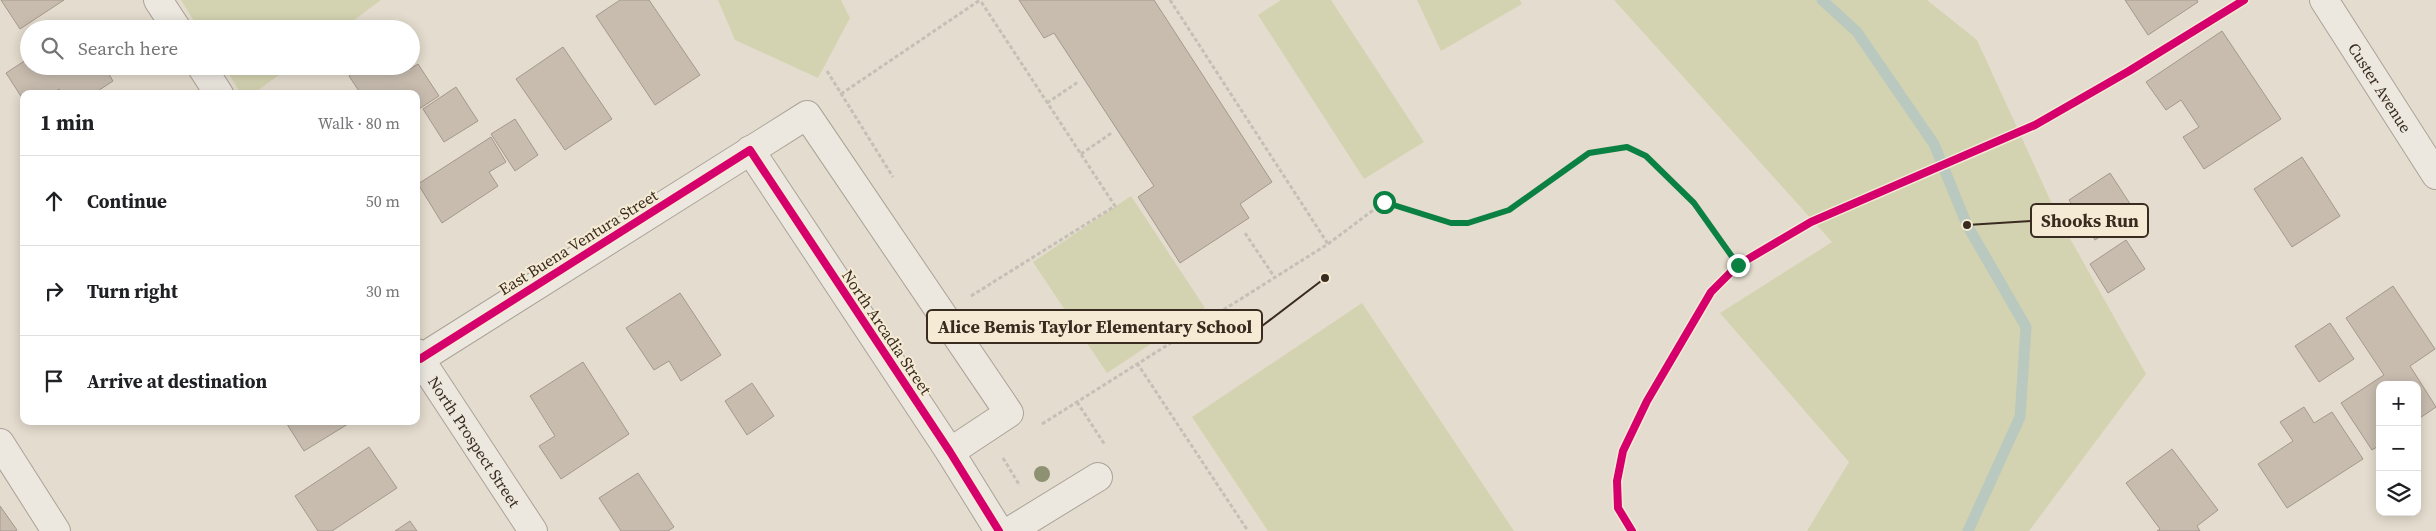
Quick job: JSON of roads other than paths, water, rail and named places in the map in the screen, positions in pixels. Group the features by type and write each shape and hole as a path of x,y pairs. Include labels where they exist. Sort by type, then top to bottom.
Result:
{"street":[{"path":"158,0 171,20"},
{"name":"Custer Avenue","path":"2324,0 2436,175"},
{"path":"208,75 217,90"},
{"name":"East Buena Ventura Street","path":"420,355 807,114 1009,413 950,452"},
{"name":"North Arcadia Street","path":"750,150 950,452 999,531"},
{"name":"North Prospect Street","path":"420,359 533,531"},
{"path":"0,443 56,531"},
{"path":"1010,531 1098,477"}],"waterway":[{"path":"1822,0 1857,32 1934,144 1967,225 2026,327 2020,417 1968,531"}],"place":[{"name":"Shooks Run","path":"1967,225"},
{"name":"Alice Bemis Taylor Elementary School","path":"1325,278"}]}
